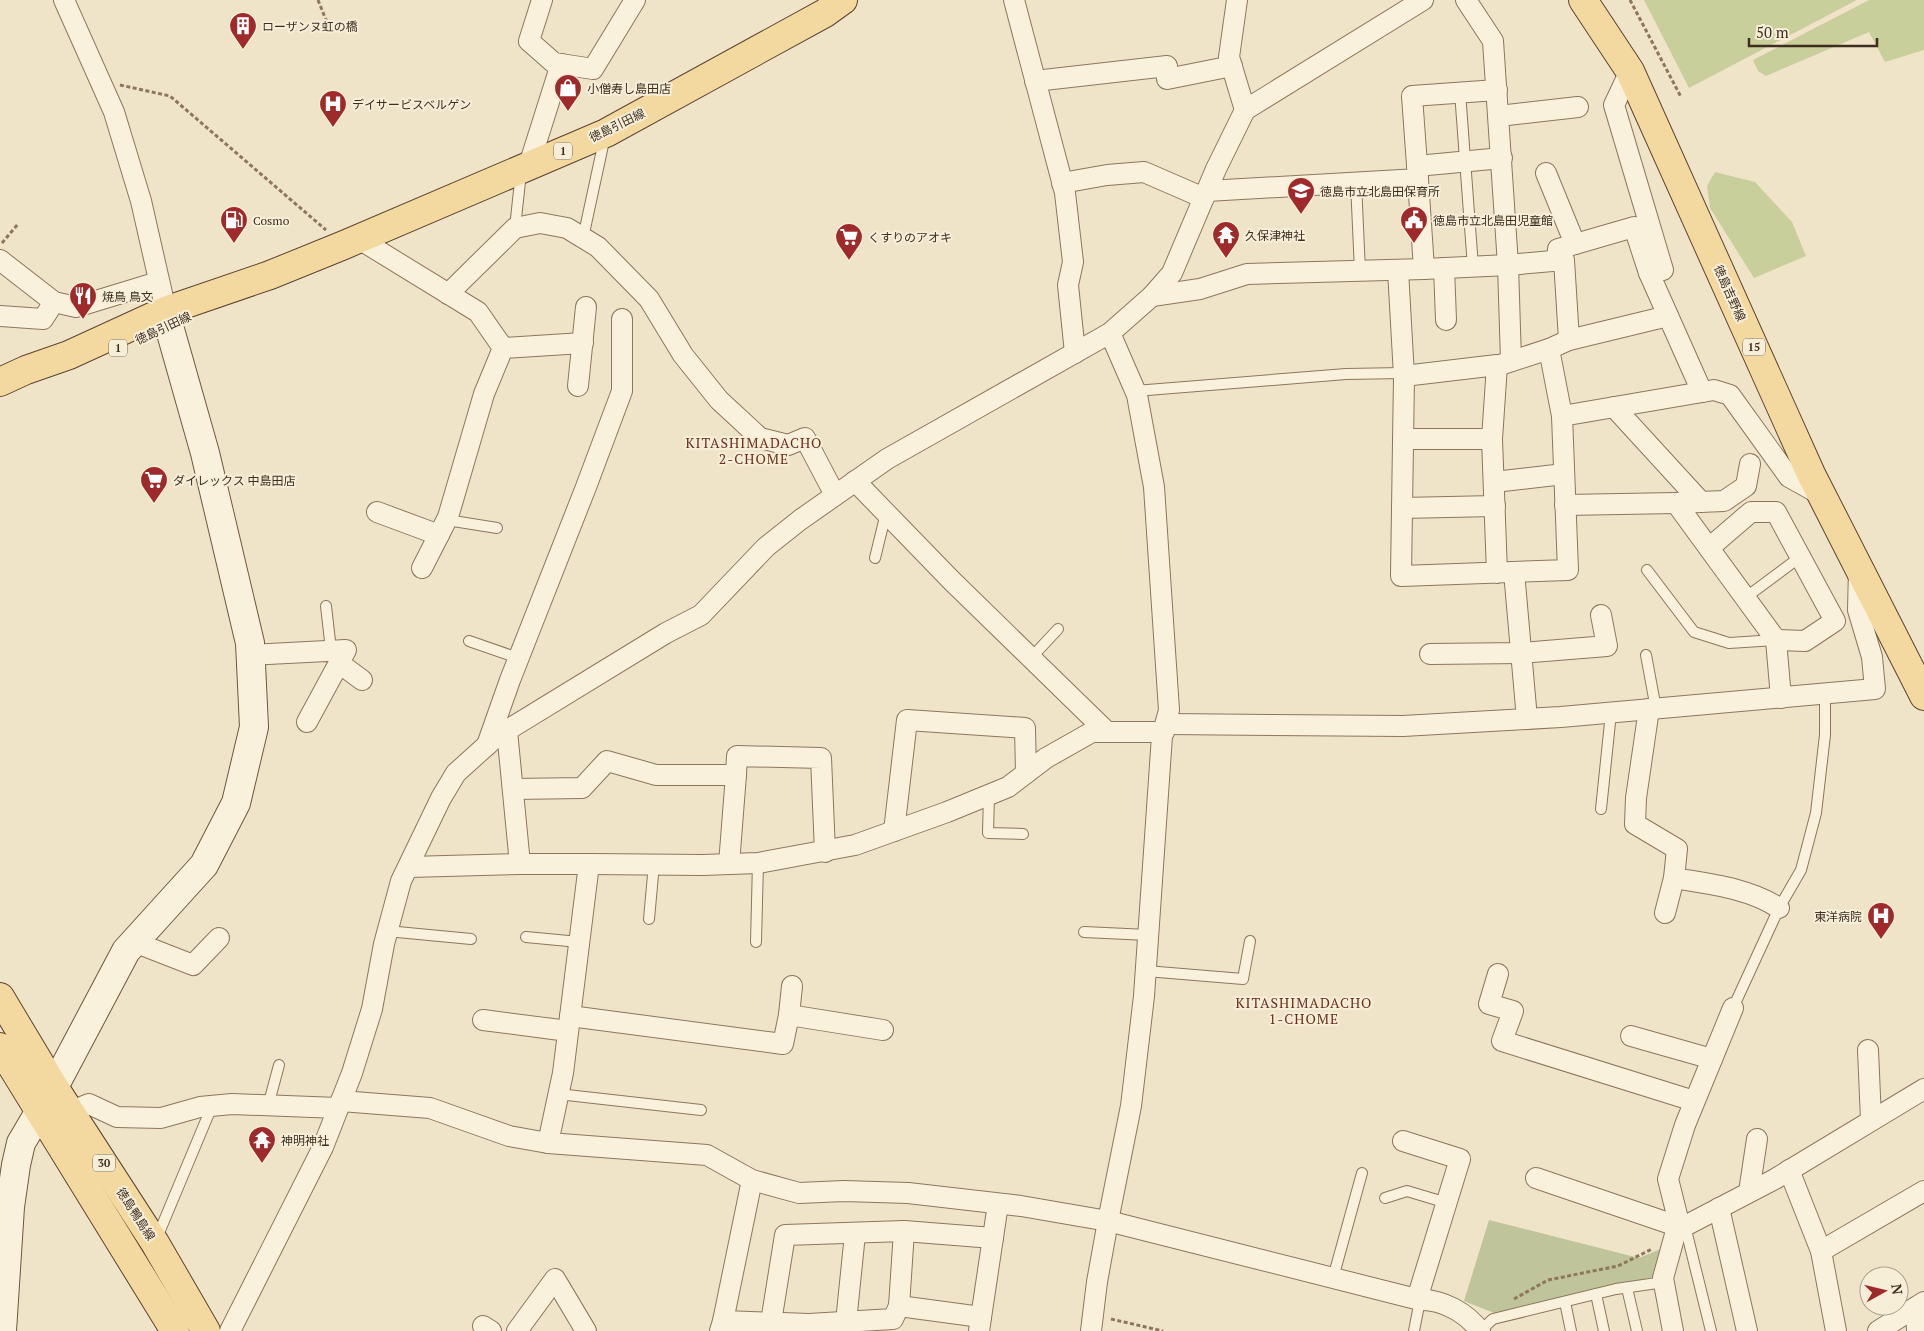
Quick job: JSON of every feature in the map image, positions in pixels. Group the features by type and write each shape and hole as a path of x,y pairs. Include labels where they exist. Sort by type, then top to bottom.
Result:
{"main road":[{"name":"徳島引田線","path":"0,400 167,319 606,133 825,13 843,0"},
{"name":"徳島吉野線","path":"1584,0 1630,71 1823,496 1924,696"},
{"name":"徳島引田線","path":"0,382 26,370 167,319"},
{"name":"徳島鴨島線","path":"0,997 54,1087 155,1243 206,1331"},
{"name":"30","path":"0,1047 175,1331"}],"street":[{"path":"2,1331 10,1207 16,1165 22,1143 126,951 204,865 236,803 254,727 250,643 205,453 167,319 141,202 114,112 64,0"},
{"path":"542,0 529,41 554,63 593,69 635,0"},
{"path":"1014,0 1062,183 1073,262 1068,284 1075,353"},
{"path":"1237,0 1228,57 1245,110"},
{"path":"230,1331 324,1147 372,1009 387,931 401,881 441,798 456,773 507,730 666,633 701,615 766,548 854,481 887,459 1110,333 1152,296 1172,273 1245,110 1423,0"},
{"path":"1466,0 1493,40 1508,266 1504,363 1492,439 1495,506 1505,572 1521,653 1527,719"},
{"path":"525,167 560,64"},
{"path":"1035,81 1167,66 1167,79 1232,66"},
{"path":"1630,71 1614,105 1663,270 1649,273"},
{"path":"1424,269 1412,96 1497,90"},
{"path":"1499,116 1578,107"},
{"path":"1062,183 1107,175 1144,172 1206,194 1356,183 1465,162 1502,158"},
{"path":"1546,173 1574,244"},
{"path":"448,294 515,228 540,223 567,228 598,247 649,299 684,355 719,400 760,438 788,445 805,438 835,495"},
{"path":"1556,261 1558,249 1634,227 1649,273 1702,392"},
{"path":"351,242 478,312 503,348"},
{"path":"0,260 54,302 76,307 158,282"},
{"path":"1152,296 1200,289 1247,274 1508,266 1564,260 1569,340"},
{"path":"1444,268 1446,320"},
{"path":"1398,270 1404,375 1401,576 1568,570 1562,416 1549,349"},
{"path":"0,316 43,319 54,302"},
{"path":"578,386 586,307"},
{"path":"1404,375 1504,363 1549,349 1569,340 1668,316"},
{"path":"487,745 518,658 622,391 622,319"},
{"path":"1092,1323 1108,1221 1131,1106 1146,970 1165,728 1169,710 1154,487 1135,390 1110,333"},
{"path":"503,348 582,342"},
{"path":"422,568 443,527 484,394 503,348"},
{"path":"1562,416 1714,390 1730,395 1789,477 1823,496"},
{"path":"1614,407 1701,502"},
{"path":"1403,439 1492,439"},
{"path":"1565,505 1724,501 1746,486 1750,464"},
{"path":"1494,482 1564,474"},
{"path":"854,481 1107,732"},
{"path":"1676,503 1776,640 1781,698"},
{"path":"1402,508 1495,506"},
{"path":"377,512 443,527"},
{"path":"1709,548 1751,512 1776,512 1835,621 1805,641 1776,640"},
{"path":"409,867 520,864 758,863 825,852 855,845 947,812 1008,787 1046,758 1092,732 1165,728 1403,726 1611,713 1875,689 1872,657 1858,610 1859,567"},
{"path":"1430,654 1521,653 1614,647 1602,615"},
{"path":"251,655 335,657 362,680"},
{"path":"307,722 335,657"},
{"path":"1653,709 1636,798 1635,824 1677,849 1674,878 1665,913"},
{"path":"894,831 907,720 1025,728 1026,773"},
{"path":"507,730 520,864"},
{"path":"729,864 737,756 821,758 825,852"},
{"path":"513,789 582,788 607,761 656,775 736,775"},
{"path":"548,1143 569,1023 589,864"},
{"path":"1674,878 1732,889 1769,901 1779,908"},
{"path":"134,942 193,965 219,938"},
{"path":"1498,974 1489,1004 1513,1011 1502,1041 1694,1101"},
{"path":"483,1020 569,1023 783,1044 792,986"},
{"path":"1674,1331 1663,1278 1680,1230 1668,1179 1685,1125 1732,1008"},
{"path":"789,1015 883,1030"},
{"path":"1631,1036 1712,1059"},
{"path":"1868,1050 1871,1120"},
{"path":"1536,1178 1680,1230 1789,1170 1924,1089"},
{"path":"70,1112 89,1104 117,1118 162,1118 200,1106 232,1104 268,1106 340,1104 430,1108 509,1136 548,1143 707,1154 752,1180 799,1193 844,1191 908,1193 1021,1206 1108,1221 1418,1300 1429,1299 1457,1310 1478,1328"},
{"path":"1749,1192 1757,1139"},
{"path":"1403,1141 1460,1159 1418,1300"},
{"path":"1789,1170 1821,1251 1836,1331"},
{"path":"752,1180 722,1326 771,1322 809,1324 893,1319 899,1306 904,1231"},
{"path":"1821,1251 1924,1191"},
{"path":"899,1306 980,1324 998,1204"},
{"path":"1719,1208 1747,1331"},
{"path":"771,1322 785,1235 904,1231 993,1238"},
{"path":"846,1322 854,1234"},
{"path":"517,1331 555,1279 586,1331"},
{"path":"1878,1331 1920,1304"},
{"path":"1917,1331 1920,1304"}],"lane":[{"path":"1460,92 1473,267"},
{"path":"583,238 606,133"},
{"path":"515,228 525,167"},
{"path":"1356,183 1360,271"},
{"path":"1135,390 1346,374 1404,375"},
{"path":"875,558 886,513"},
{"path":"443,527 497,528"},
{"path":"1745,598 1800,557"},
{"path":"1647,570 1694,632 1729,643 1776,640"},
{"path":"326,606 335,657"},
{"path":"1031,658 1058,629"},
{"path":"468,641 518,658"},
{"path":"1646,655 1653,709"},
{"path":"1732,1008 1779,908 1801,870 1816,813 1825,735 1825,694"},
{"path":"1601,810 1611,713"},
{"path":"989,794 988,833 1023,834"},
{"path":"756,942 758,863"},
{"path":"650,919 654,864"},
{"path":"387,931 471,939"},
{"path":"1084,932 1148,935"},
{"path":"526,937 579,942"},
{"path":"1146,970 1243,980 1250,941"},
{"path":"268,1106 279,1065"},
{"path":"558,1094 701,1110"},
{"path":"155,1243 212,1106"},
{"path":"1333,1278 1362,1173"},
{"path":"1386,1198 1407,1191 1447,1203"},
{"path":"1680,1230 1711,1331"},
{"path":"1478,1328 1596,1294 1664,1282"},
{"path":"1627,1288 1637,1331"},
{"path":"1596,1294 1604,1331"},
{"path":"1414,1331 1418,1300"},
{"path":"1565,1302 1571,1331"}],"path":[{"path":"318,0 328,25"},
{"path":"1630,0 1681,97"},
{"path":"100,81 170,96 351,242"},
{"path":"0,245 18,224"},
{"path":"1478,1328 1500,1307 1548,1280 1618,1266 1680,1230"},
{"path":"1092,1323 1163,1331"}],"green space":[{"path":"1644,0 1857,0 1689,88"},
{"path":"1869,0 1924,0 1924,50 1885,62 1869,32 1766,76 1758,71 1753,60"},
{"path":"1715,172 1755,182 1792,222 1806,256 1754,278 1710,208 1707,186"},
{"path":"1489,1220 1639,1258 1665,1247 1661,1275 1559,1298 1499,1315 1464,1301"}],"place":[{"name":"ローザンヌ虹の橋","path":"243,50"},
{"name":"小僧寿し島田店","path":"568,112"},
{"name":"デイサービスベルゲン","path":"333,128"},
{"name":"徳島市立北島田保育所","path":"1301,215"},
{"name":"Cosmo","path":"234,244"},
{"name":"徳島市立北島田児童館","path":"1414,244"},
{"name":"久保津神社","path":"1226,259"},
{"name":"くすりのアオキ","path":"849,261"},
{"name":"焼鳥 鳥文","path":"83,320"},
{"name":"ダイレックス 中島田店","path":"154,504"},
{"name":"東洋病院","path":"1881,940"},
{"name":"神明神社","path":"262,1164"}],"district":[{"name":"KITASHIMADACHO 2-CHOME","path":"754,450"},
{"name":"KITASHIMADACHO 1-CHOME","path":"1304,1010"}]}
